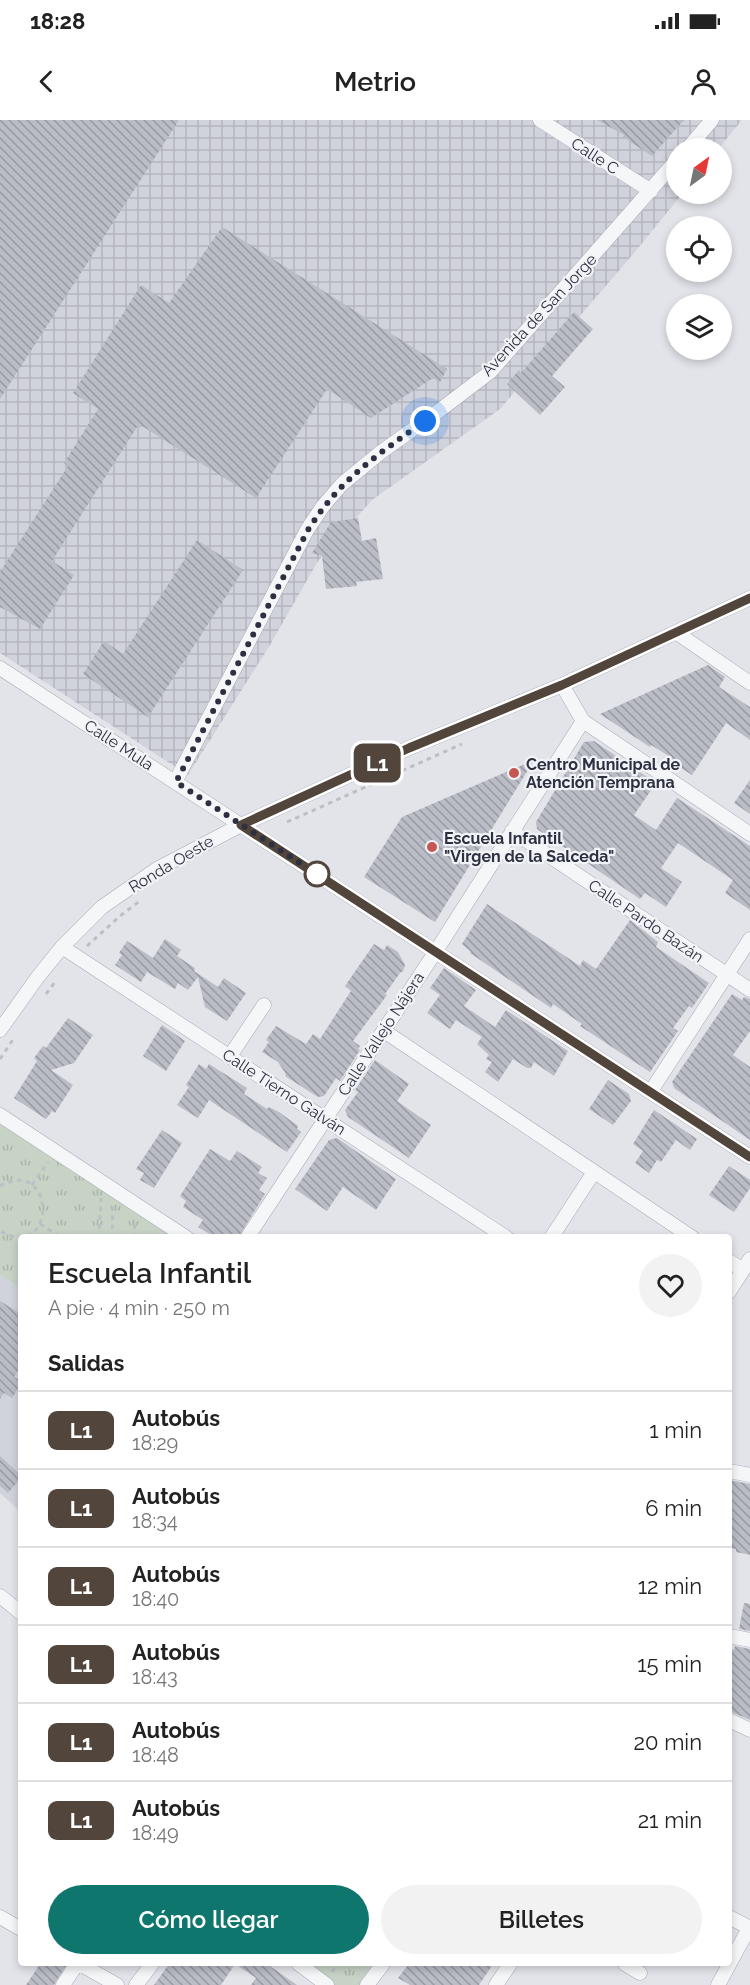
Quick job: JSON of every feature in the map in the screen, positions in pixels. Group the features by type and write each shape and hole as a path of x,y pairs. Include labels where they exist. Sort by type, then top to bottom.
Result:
{"street":[{"name":"Calle C","path":"540,120 651,192"},
{"path":"697,138 712,120"},
{"name":"Avenida de San Jorge","path":"176,782 308,530 323,506 342,484 381,452 440,411 490,372 666,173"},
{"name":"Ronda Oeste","path":"0,1030 62,946 102,907 157,869 241,825 409,748 562,685 750,598"},
{"path":"677,633 750,683"},
{"name":"Calle Mula","path":"0,668 750,1157"},
{"path":"562,685 582,721 750,834"},
{"name":"Calle Vallejo Nájera","path":"250,1234 436,951 582,721"},
{"name":"Calle Pardo Bazán","path":"512,831 750,990"},
{"path":"651,1091 750,939"},
{"name":"Calle Tierno Galván","path":"62,946 501,1234"},
{"path":"230,1056 264,1005"},
{"path":"384,1031 687,1234"},
{"path":"0,1115 181,1234"},
{"path":"554,1234 594,1172"},
{"path":"732,1287 746,1265"},
{"path":"732,1472 750,1475"},
{"path":"0,1596 18,1611"},
{"path":"732,1637 750,1640"},
{"path":"732,1721 750,1730"},
{"path":"0,1917 18,1927"},
{"path":"732,1919 750,1928 732,1960"},
{"path":"63,1985 77,1966"},
{"path":"82,1966 117,1985"},
{"path":"136,1985 150,1966"},
{"path":"302,1966 327,1985"},
{"path":"367,1985 381,1966"},
{"path":"496,1985 509,1966"},
{"path":"628,1966 640,1973"},
{"path":"718,1985 729,1966"}],"path":[{"path":"257,836 468,741"},
{"path":"77,956 120,916 147,896"},
{"path":"41,1000 59,976"},
{"path":"0,1059 18,1034"},
{"path":"32,1185 56,1152"},
{"path":"0,1186 16,1181 32,1185 39,1192 44,1210 40,1224 29,1234"},
{"path":"99,1234 101,1182"},
{"path":"112,1234 114,1190"},
{"path":"40,1224 56,1234"},
{"path":"0,1231 10,1236 18,1236"}],"shaded area":[{"path":"0,120 742,120 727,138 666,138 666,204 674,204 500,409 372,500 318,561 270,645 188,775 0,653"},
{"path":"0,1275 18,1287 18,1509 0,1493"}],"green space":[{"path":"0,1115 182,1234 18,1234 18,1287 0,1275"},
{"path":"302,1966 381,1966 367,1985 327,1985"}],"building":[{"path":"0,120 179,120 0,399"},
{"path":"597,120 684,120 652,156 623,137 624,135"},
{"path":"222,227 447,369 440,382 433,378 371,418 327,389 256,498 139,424 52,561 74,575 40,629 0,607 0,572 68,466 64,463 98,409 73,393 141,285 169,303"},
{"path":"574,312 593,329 552,376 565,387 540,415 507,384 519,370 521,373"},
{"path":"358,518 362,541 376,538 383,579 356,582 357,586 326,589 322,556 312,553 331,522"},
{"path":"197,540 243,570 148,717 83,674 104,641 123,654"},
{"path":"708,665 725,677 719,687 750,707 750,740 726,723 692,775 670,761 672,758 651,745 650,747 600,714"},
{"path":"594,741 656,783 634,815 656,830 677,798 750,846 750,910 725,893 733,880 678,843 661,868 682,882 666,907 645,893 640,899 537,829 536,822 584,742"},
{"name":"Escuela Infantil \"Virgen de la Salceda\"","path":"534,760 435,922 364,877 402,817"},
{"path":"750,780 750,814 734,803"},
{"path":"487,904 580,966 583,960 596,969 630,920 658,942 656,947 709,983 692,1008 689,1006 673,1028 678,1031 650,1072 580,1026 582,1024 553,1004 551,1008 470,953 462,944"},
{"path":"165,939 181,950 177,956 218,987 224,978 246,993 227,1021 205,1007 198,977 188,990 178,983 175,989 147,972 141,982 115,965 127,941 153,958"},
{"path":"374,944 384,950 387,945 398,952 405,965 403,971 353,1041 360,1046 358,1049 360,1050 340,1081 336,1078 324,1096 318,1097 285,1076 278,1062 262,1052 269,1042 266,1040 276,1026 306,1044 313,1034 320,1039 351,991 345,986"},
{"path":"444,968 476,990 464,1006 495,1027 506,1010 568,1051 554,1076 534,1062 531,1068 527,1068 513,1059 498,1082 485,1072 492,1062 486,1059 489,1055 477,1044 482,1037 456,1020 450,1029 427,1013 440,995 430,988"},
{"path":"732,994 742,1000 744,997 750,999 750,1031 733,1055 750,1067 750,1140 674,1088 672,1082"},
{"path":"68,1018 93,1035 74,1063 51,1070 73,1085 55,1113 52,1111 46,1119 14,1098 37,1061 34,1058 43,1046 46,1048"},
{"path":"162,1025 185,1041 166,1071 143,1056"},
{"path":"375,1060 409,1084 397,1101 431,1125 409,1158 348,1117 345,1110 358,1092 355,1090"},
{"path":"199,1064 206,1069 209,1064 247,1088 244,1094 267,1109 269,1107 279,1112 298,1126 297,1129 301,1132 287,1152 209,1100 198,1118 177,1105 189,1087 186,1085"},
{"path":"608,1080 629,1094 631,1101 613,1125 589,1109"},
{"path":"654,1110 697,1139 690,1150 676,1140 661,1162 657,1160 649,1173 635,1163 643,1151 633,1144"},
{"path":"162,1130 182,1143 154,1188 140,1180 144,1173 136,1169"},
{"path":"337,1138 396,1179 376,1210 343,1187 327,1211 295,1189 329,1140"},
{"path":"210,1149 230,1161 237,1151 262,1167 258,1173 267,1178 259,1190 265,1194 240,1234 209,1234 198,1227 203,1220 183,1207 186,1201 180,1196"},
{"path":"729,1166 750,1180 750,1188 734,1212 709,1195"},
{"path":"0,1301 18,1312 18,1371 14,1377 18,1379 18,1389 12,1398 4,1393 0,1399"},
{"path":"0,1456 18,1472 18,1481 8,1493 0,1486"},
{"path":"732,1481 750,1484 750,1555 736,1552 736,1549 732,1548"},
{"path":"744,1603 750,1604 750,1631 739,1629"},
{"path":"735,1646 750,1649 750,1720 732,1712 732,1650"},
{"path":"39,1966 66,1966 54,1985 26,1985"},
{"path":"168,1966 234,1966 221,1985 154,1985"},
{"path":"238,1966 270,1966 297,1985 251,1985 256,1978"},
{"path":"407,1966 492,1966 479,1985 410,1985 398,1978"}],"bus line":[{"name":"L1","path":"750,598 562,685 409,748 241,825 750,1157"}],"place":[{"name":"Centro Municipal de Atención Temprana","path":"514,773"},
{"name":"Escuela Infantil \"Virgen de la Salceda\"","path":"432,847"}],"route":[{"path":"317,874 176,782 308,530 323,506 342,484 381,452 425,421"}]}
